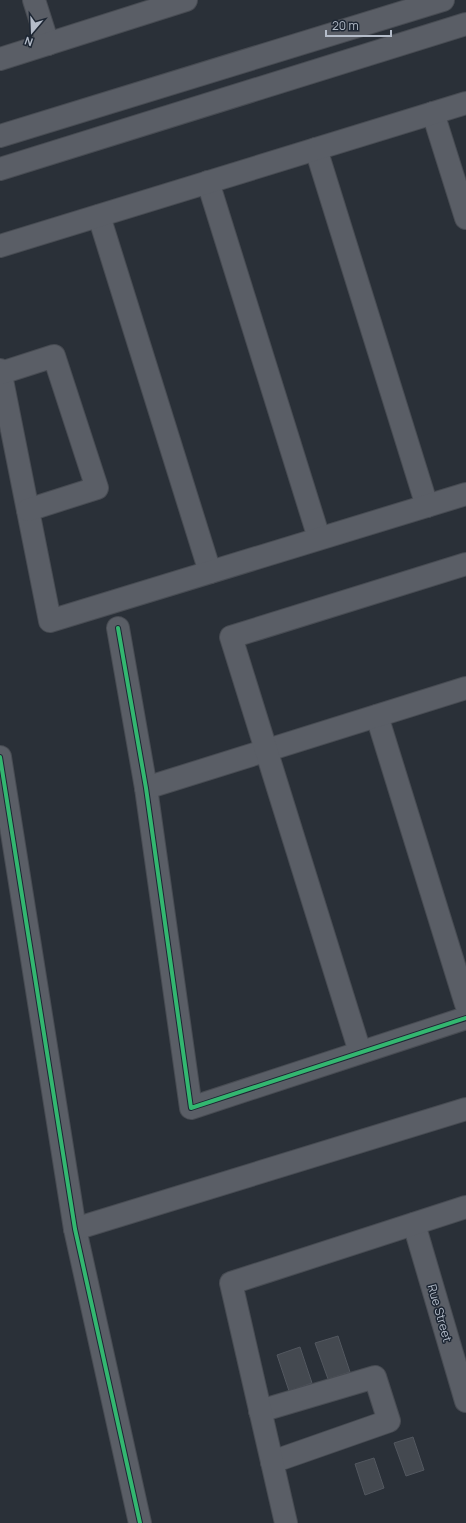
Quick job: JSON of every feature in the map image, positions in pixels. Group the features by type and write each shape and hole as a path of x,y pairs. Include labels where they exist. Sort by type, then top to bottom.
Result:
{"street":[{"path":"34,0 48,44"},
{"path":"0,59 48,44 149,6 186,0"},
{"path":"0,136 443,0"},
{"path":"0,169 466,24"},
{"path":"0,246 466,103"},
{"path":"433,113 466,218"},
{"path":"316,149 427,506"},
{"path":"208,182 319,538"},
{"path":"99,216 210,572"},
{"path":"28,510 97,488 54,356 1,372 28,510 50,621 466,494"},
{"path":"360,1052 231,637 466,564"},
{"path":"118,628 146,788 191,1108 466,1018"},
{"path":"146,788 466,688"},
{"path":"377,716 466,1004"},
{"path":"0,756 75,1229 140,1523"},
{"path":"75,1229 466,1109"},
{"path":"286,1523 231,1283 466,1207"},
{"name":"Rue Street","path":"414,1224 466,1401"},
{"path":"260,1411 375,1377 389,1421 272,1462"}],"building":[{"path":"338,1336 350,1372 328,1379 315,1343"},
{"path":"300,1347 312,1383 289,1391 277,1355"},
{"path":"413,1437 424,1470 406,1476 394,1443"},
{"path":"374,1458 384,1488 365,1495 355,1464"}],"cycle path":[{"path":"118,628 146,788 191,1108 466,1018"},
{"path":"0,757 75,1229 140,1523"}]}
